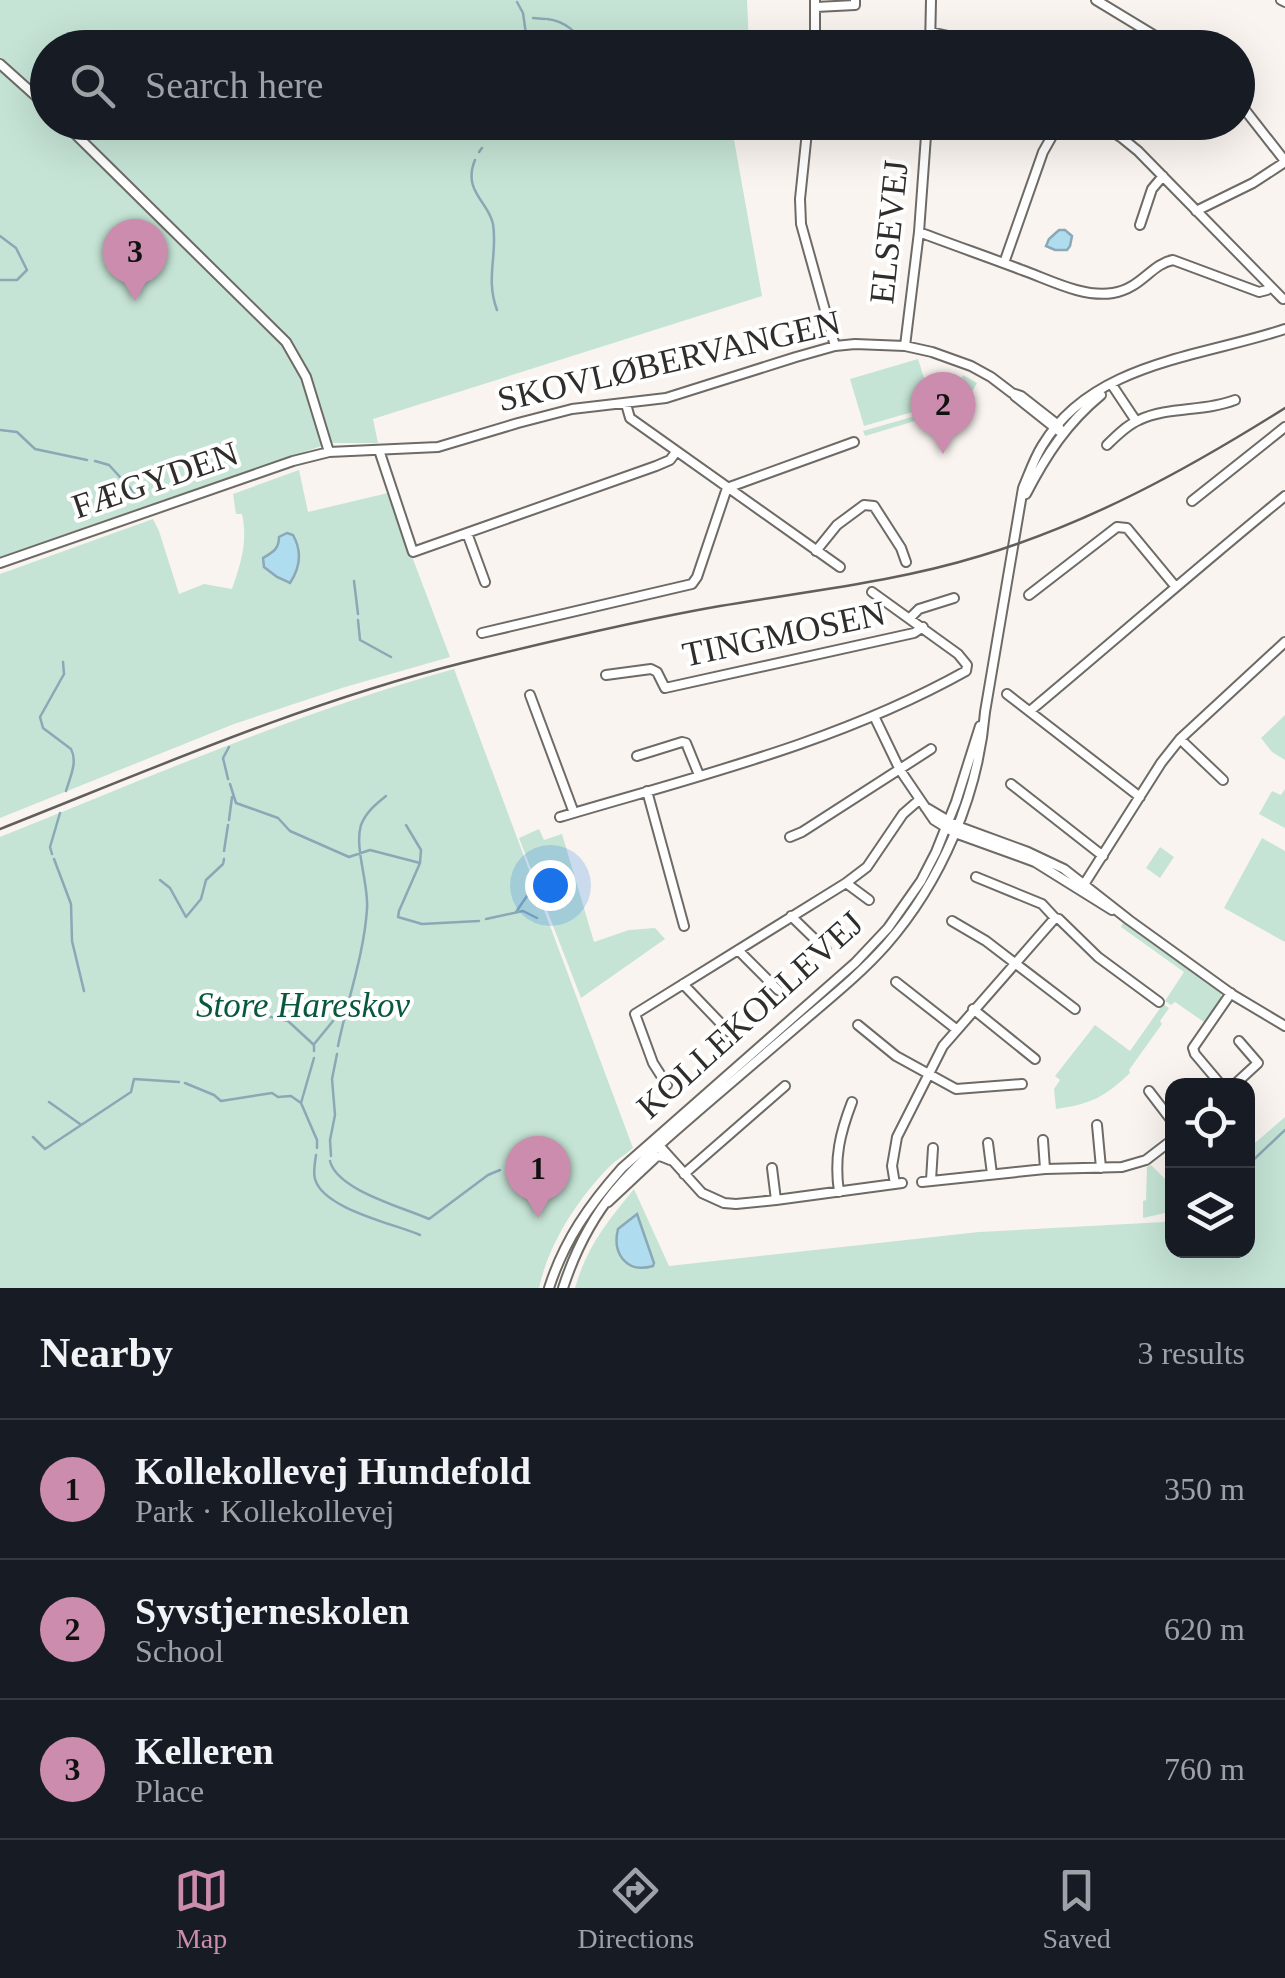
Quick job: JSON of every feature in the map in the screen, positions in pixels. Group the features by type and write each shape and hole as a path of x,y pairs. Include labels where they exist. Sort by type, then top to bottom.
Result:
{"street":[{"path":"815,30 816,4 855,5 855,0"},
{"path":"930,30 931,0"},
{"path":"1096,0 1145,30"},
{"path":"0,64 30,91"},
{"path":"1196,211 1253,184 1285,162 1255,123"},
{"path":"82,140 286,342 306,377 329,452"},
{"path":"806,140 801,224 835,346"},
{"name":"ELSEVEJ","path":"904,346 926,140"},
{"path":"1004,263 1049,140"},
{"path":"1124,140 1284,299"},
{"path":"1140,225 1152,190 1163,176"},
{"path":"919,232 1096,294 1132,287 1164,262 1173,260 1258,292 1270,286"},
{"name":"KOLLEKOLLEVEJ","path":"549,1288 567,1242 590,1206 622,1168 656,1142 875,942 921,881 952,828 985,712 1023,499 1058,429 1086,400 1130,375 1285,328"},
{"name":"SKOVLØBERVANGEN","path":"329,452 438,447 572,409 666,398 835,346 880,344 932,352 971,366 1021,396 1058,429"},
{"path":"1112,385 1136,421"},
{"path":"1107,445 1136,421 1164,412 1214,408 1235,400"},
{"path":"626,404 630,418 840,568"},
{"path":"1192,502 1285,426"},
{"path":"727,488 854,442"},
{"path":"378,450 414,552 656,466 670,460 676,452"},
{"name":"FÆGYDEN","path":"0,563 293,460 329,452"},
{"path":"482,633 692,584 727,488"},
{"path":"1030,711 1285,496"},
{"path":"816,551 837,525 869,504 901,548 905,563"},
{"path":"1029,595 1122,526 1175,586"},
{"path":"467,534 485,582"},
{"path":"560,817 820,738 874,716 968,668 958,654 872,592"},
{"path":"910,618 919,610 954,598"},
{"name":"TINGMOSEN","path":"606,675 651,668 665,688 914,633 923,627"},
{"path":"1083,886 1180,739 1285,642"},
{"path":"1007,694 1140,797"},
{"path":"530,695 574,813"},
{"path":"874,716 900,770 922,803 952,828 1083,886 1231,993 1285,1026"},
{"path":"1180,739 1223,780"},
{"path":"637,756 686,743 699,775"},
{"path":"790,837 931,749"},
{"path":"1010,784 1102,856"},
{"path":"647,791 684,926"},
{"path":"667,1084 654,1063 635,1014 846,884 868,867 894,826 922,803"},
{"path":"976,876 1042,904 1098,957 1159,1002"},
{"path":"846,884 869,900"},
{"path":"792,916 826,950"},
{"path":"656,1142 702,1193 724,1202 776,1200 899,1184 892,1166 897,1138 943,1046 1055,918"},
{"path":"952,922 986,941 1075,1009"},
{"path":"738,950 778,990"},
{"path":"896,982 956,1029"},
{"path":"684,984 730,1032"},
{"path":"1215,1078 1193,1048 1231,993"},
{"path":"973,1009 1035,1059"},
{"path":"858,1024 887,1050 956,1088 1022,1084"},
{"path":"1239,1042 1258,1064 1242,1078"},
{"path":"684,1174 785,1086"},
{"path":"1149,1091 1165,1112"},
{"path":"838,1192 837,1147 852,1102"},
{"path":"1097,1125 1102,1168"},
{"path":"1043,1140 1045,1170"},
{"name":"KOLLEKOLLEVEJ","path":"563,1288 597,1212 656,1142"},
{"path":"988,1143 992,1174"},
{"path":"933,1148 926,1181 1134,1165 1165,1147"},
{"path":"597,1212 656,1157 674,1163"},
{"path":"772,1168 776,1200"}],"green space":[{"path":"0,0 747,0 748,30 30,30 30,140 734,140 762,296 373,419 378,443 330,443 0,557"},
{"path":"918,359 933,406 864,426 850,379"},
{"path":"963,375 977,383 964,405 950,398"},
{"path":"957,404 958,408 865,436 863,431"},
{"path":"299,470 308,512 388,493 450,657 234,724 0,818 0,574 153,519 179,594 204,584 232,589 244,543 242,514 236,514 233,494"},
{"name":"Store Hareskov","path":"454,669 633,1148 609,1167 575,1208 557,1239 539,1288 0,1288 0,837 281,725"},
{"path":"1285,715 1285,760 1261,738"},
{"path":"1285,789 1285,828 1259,814 1272,791 1281,795"},
{"path":"539,829 544,840 562,834 594,942 629,930 655,928 665,939 581,998 519,838"},
{"path":"1262,838 1285,851 1285,942 1224,908"},
{"path":"1160,847 1174,857 1160,878 1146,868"},
{"path":"1123,923 1221,993 1221,1001 1204,1022 1175,1002 1171,1005 1165,1001 1184,972 1121,927"},
{"path":"1163,1004 1169,1008 1160,1021 1162,1024 1130,1073 1097,1098 1056,1109 1054,1089 1060,1080 1055,1076 1095,1025 1130,1051"},
{"path":"1285,1117 1285,1288 575,1288 592,1247 634,1189 669,1266 979,1232 1165,1221 1165,1258 1255,1258 1255,1143"},
{"path":"1151,1165 1165,1179 1165,1213 1143,1218 1146,1200 1147,1167"}],"water":[{"path":"1059,230 1072,236 1067,250 1046,246"},
{"path":"293,535 299,553 290,583 264,567 263,558 275,550 279,537"},
{"path":"637,1214 653,1266 635,1267 619,1253 618,1229"}],"waterway":[{"path":"517,2 525,30"},
{"path":"533,18 545,19"},
{"path":"547,19 571,30"},
{"path":"479,152 482,148"},
{"path":"475,160 474,188 493,224 492,287 497,310"},
{"path":"0,236 16,248 27,270 17,280 0,280"},
{"path":"0,430 17,432 35,449 87,460"},
{"path":"95,461 109,465 141,500"},
{"path":"354,581 358,614"},
{"path":"358,620 360,640 391,657"},
{"path":"63,662 64,674 40,717 43,728 73,754 66,791"},
{"path":"228,779 223,758 229,747"},
{"path":"230,784 236,803 278,818 290,831 349,857 370,850 420,863 398,917 422,924 479,921"},
{"path":"338,1046 365,926 367,899 359,834 368,812 386,796"},
{"path":"229,820 232,797"},
{"path":"52,854 50,847 60,813"},
{"path":"224,851 228,825"},
{"path":"406,825 421,850 420,863"},
{"path":"54,859 71,904 72,941 84,991"},
{"path":"160,880 170,888 186,917 201,899 206,880 224,859"},
{"path":"516,912 529,893"},
{"path":"486,919 523,911 537,918"},
{"path":"225,1006 288,1021 314,1045 314,1051"},
{"path":"315,1043 333,1021"},
{"path":"331,1156 335,1115 332,1079 337,1054"},
{"path":"314,1058 301,1103 317,1148"},
{"path":"33,1137 45,1149 131,1092 134,1079 179,1082"},
{"path":"185,1083 221,1101 272,1093 278,1097 291,1096 301,1103"},
{"path":"49,1102 80,1124"},
{"path":"1255,1158 1285,1130"},
{"path":"316,1155 315,1179 331,1199 420,1235"},
{"path":"330,1161 335,1171 357,1189 429,1219 500,1170"}],"tram line":[{"path":"0,829 228,738 403,679 655,618 916,573 1021,543 1137,492 1285,408"}],"place":[{"name":"Kelleren","path":"135,301"},
{"name":"Syvstjerneskolen","path":"943,454"},
{"name":"Kollekollevej Hundefold","path":"538,1218"}]}
